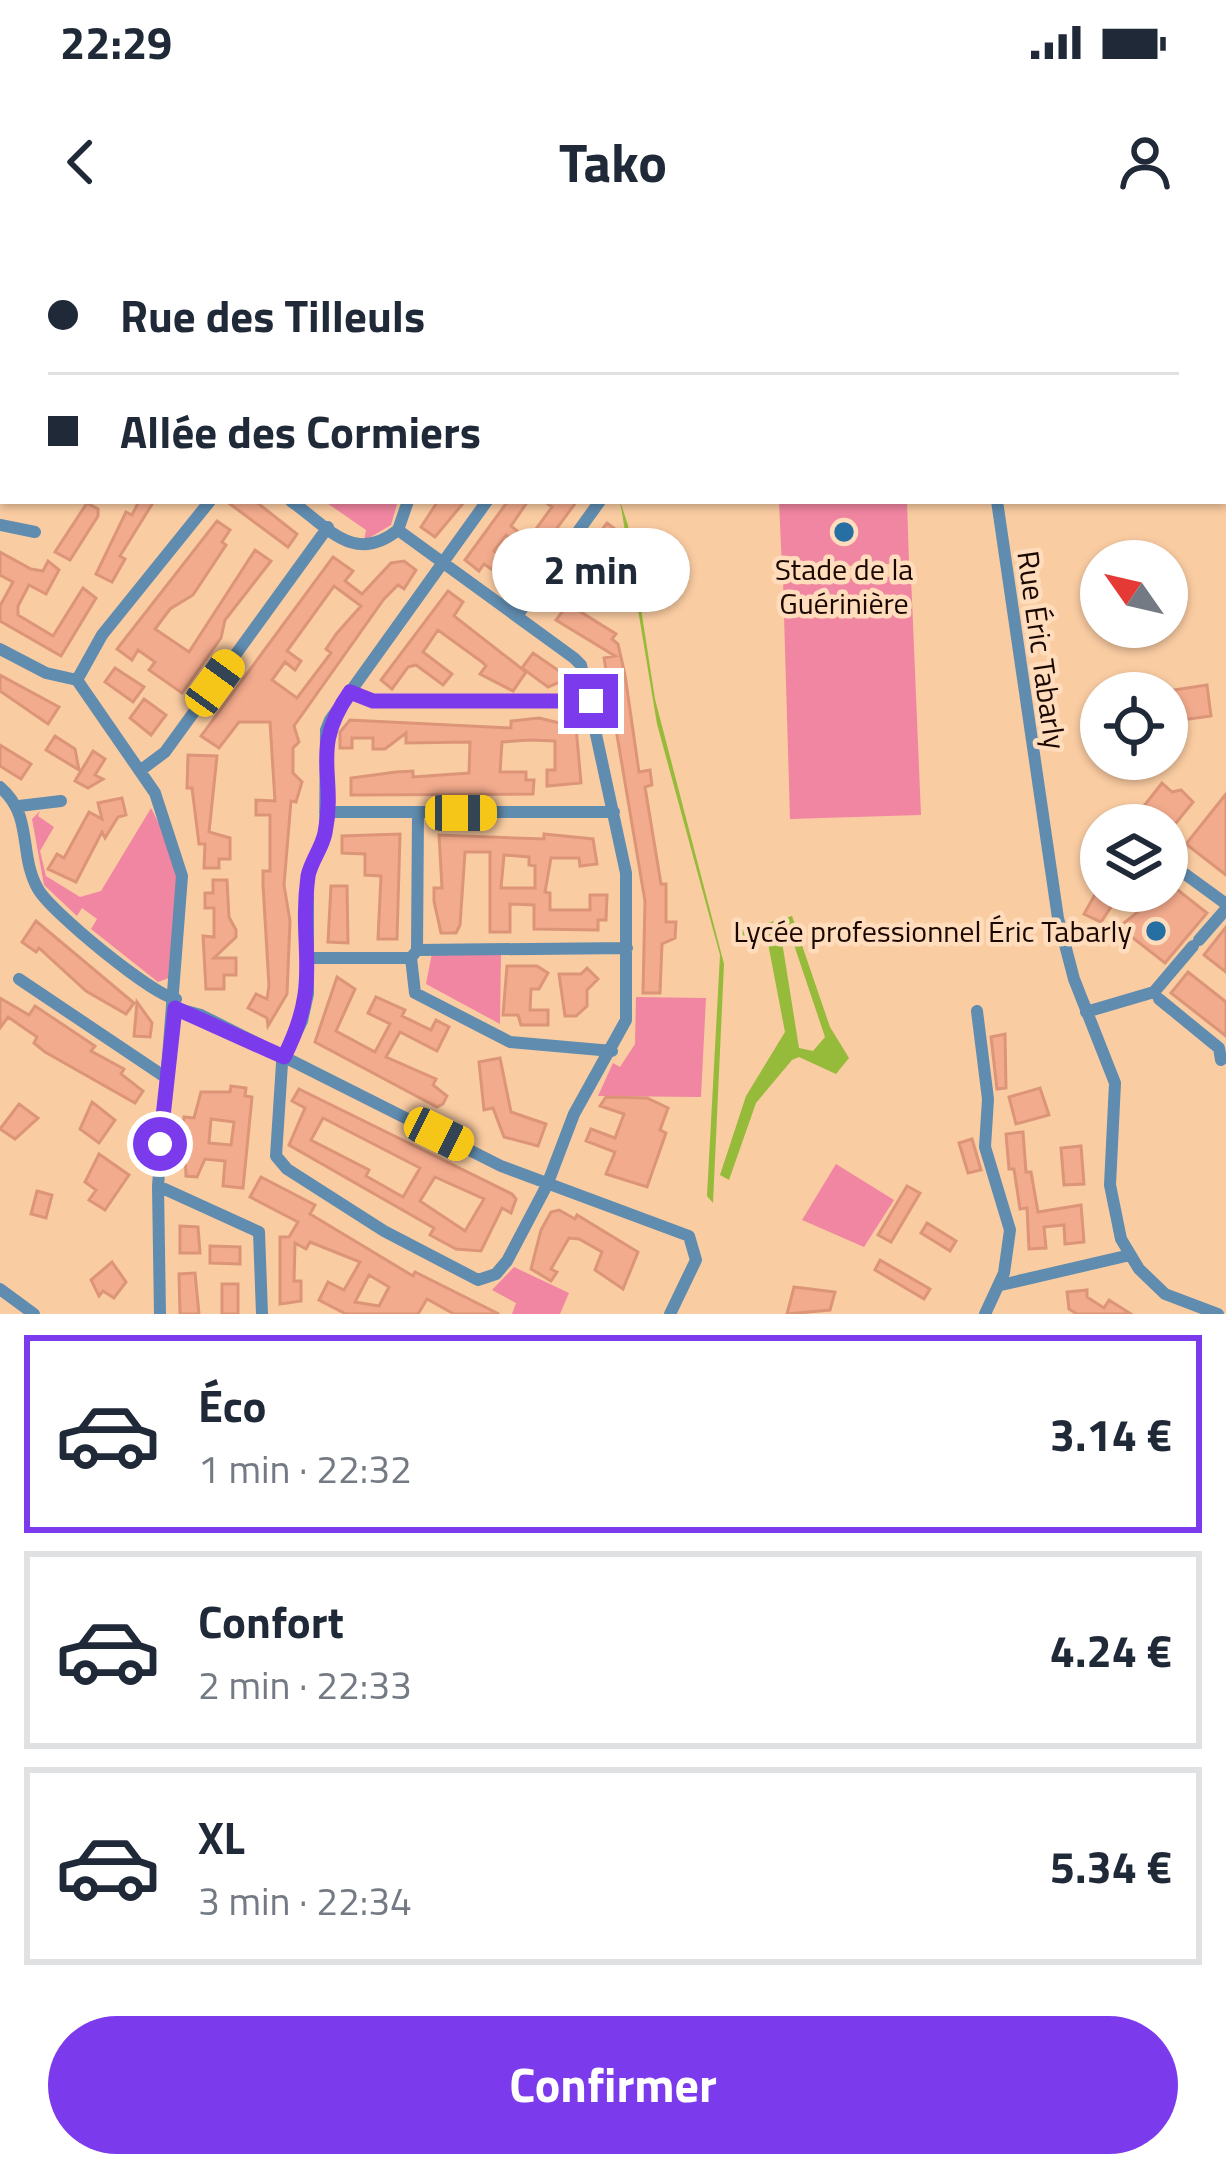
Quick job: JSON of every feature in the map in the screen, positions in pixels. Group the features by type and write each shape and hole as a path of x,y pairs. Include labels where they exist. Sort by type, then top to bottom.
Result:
{"street":[{"path":"77,680 96,642 208,504"},
{"path":"295,504 353,545 368,548 398,530 407,504"},
{"path":"398,530 443,563 517,616 580,665 628,891 626,1020 613,1051 574,1114 548,1185 502,1269 478,1280 280,1163 275,1147 284,1057 306,1010 308,874 325,833 326,730 350,692 443,563 485,504"},
{"path":"517,616 598,504"},
{"name":"Rue Éric Tabarly","path":"997,504 1049,870 1067,960 1115,1083 1111,1202 1130,1255 1165,1294 1218,1314"},
{"path":"0,525 35,532"},
{"path":"141,770 165,752 328,527"},
{"path":"0,649 46,673 77,680 163,809 180,863 176,1003 158,1186 160,1314"},
{"path":"350,692 373,701 591,701"},
{"path":"0,787 18,805 40,893 127,970 176,1003 548,1185 689,1236 696,1260 670,1314"},
{"path":"0,810 61,801"},
{"path":"325,812 614,812"},
{"path":"418,813 415,993 510,1042 613,1051"},
{"path":"1086,1012 1154,992 1226,906 1188,876"},
{"path":"308,958 627,948"},
{"path":"19,980 168,1079"},
{"path":"1160,999 1219,1048 1221,1060"},
{"path":"977,1011 988,1099 985,1147 1010,1230 1001,1285 986,1314"},
{"path":"158,1186 259,1232 262,1314"},
{"path":"1001,1285 1130,1255"},
{"path":"0,1289 34,1314"}],"shaded area":[{"path":"328,504 397,504 391,525 364,541 366,530"},
{"path":"620,504 628,525 655,699 724,964 713,1203 707,1196 720,955 657,724"},
{"name":"Stade de la Guérinière","path":"779,504 907,504 909,563 782,569"},
{"path":"911,576 921,815 790,819 783,581"},
{"path":"151,808 172,849 178,889 169,978 158,982 91,929 97,919 82,908 77,916 44,885 32,819 40,811 38,816 54,827 40,851 46,876 80,897 101,891"},
{"path":"792,916 830,1027 849,1058 836,1074 799,1057 792,1060 756,1103 729,1180 720,1175 746,1096 785,1032 766,933 737,939 735,932","holes":["788,927 825,1037 813,1051 799,1048 780,929"]},
{"path":"501,952 500,1024 426,984 432,953"},
{"path":"636,997 706,998 701,1097 598,1096 613,1063 620,1067 635,1044"},
{"path":"836,1164 894,1200 864,1247 802,1220"},
{"path":"514,1267 569,1293 560,1314 512,1314 516,1303 492,1290"}],"building":[{"path":"86,504 98,509 70,560 55,552"},
{"path":"138,504 152,504 120,556 125,559 112,582 96,574 126,512 132,515"},
{"path":"230,504 259,504 297,534 288,547"},
{"path":"436,504 462,504 435,537 421,527"},
{"path":"506,504 526,504 511,526 528,540 552,507 548,504 575,504 523,574 509,564 522,547 506,535 494,551 504,558 494,571 484,564 479,571 465,560"},
{"path":"217,521 230,530 222,542 226,545 193,595 170,609 155,629 189,652 255,550 271,561 225,620 221,638 182,693 149,670 155,662 138,650 132,660 117,649"},
{"path":"607,523 615,529 617,542 608,543 573,592 560,583"},
{"path":"0,552 31,569 43,571 48,561 59,570 46,594 29,585 18,606 18,615 53,636 83,588 96,598 61,656 0,621 0,606 13,582 0,575"},
{"path":"333,557 353,571 345,581 362,594 391,563 404,561 416,570 404,589 398,585 384,599 294,726 299,742 293,748 293,773 302,782 296,802 291,801 284,885 290,921 287,994 268,1026 267,1018 248,1008 256,994 267,999 269,986 263,871 270,871 270,815 256,815 256,800 275,801 270,722 239,722 219,748 201,736","holes":["334,586 361,606 337,633 326,649 331,653 297,698 272,680 285,662 295,670 301,661 287,651"]},
{"path":"448,591 463,602 454,616 526,672 513,691 480,674 486,666 438,630 423,652 452,674 443,685 416,665 408,667 392,689 381,680"},
{"path":"568,604 616,634 612,639 618,644 625,675 639,772 650,770 652,785 645,787 661,884 666,884 666,922 676,922 675,938 662,944 660,993 643,993 645,901 604,658 615,656 556,620"},
{"path":"533,653 565,675 560,682 548,687 522,668"},
{"path":"115,668 144,687 133,702 105,682"},
{"path":"0,675 59,707 48,724 0,691"},
{"path":"1207,685 1211,716 1188,719 1188,688"},
{"path":"144,699 166,715 151,735 130,718"},
{"path":"539,718 576,727 581,783 547,786 547,770 555,770 555,741 529,740 502,742 500,772 526,772 526,780 534,780 533,794 351,795 351,778 413,771 413,777 469,773 470,742 406,743 406,733 385,749 373,749 373,738 352,738 352,748 340,748 340,732 350,720 511,728 511,721"},
{"path":"55,736 75,749 79,770 46,750"},
{"path":"0,745 31,764 21,779 0,766"},
{"path":"93,751 105,759 95,775 103,779 88,788 75,781"},
{"path":"188,755 217,756 209,832 230,838 230,859 219,859 219,868 204,868 205,844 199,844 192,788 187,788"},
{"path":"1162,783 1172,792 1181,790 1193,802 1188,808 1188,804 1146,804"},
{"path":"1226,794 1226,875 1188,842"},
{"path":"122,798 126,815 118,817 105,838 102,832 76,882 48,869 57,854 64,858 89,812 102,819 98,803"},
{"path":"400,834 397,939 378,939 381,876 365,875 365,854 342,853 342,836"},
{"path":"544,834 593,839 597,864 580,866 579,858 551,858 545,892 550,893 550,910 590,910 590,895 607,895 606,920 598,920 598,930 534,929 534,905 510,904 510,932 490,932 490,852 465,852 460,925 456,933 441,933 434,901 434,888 442,888 439,835 544,839","holes":["504,855 529,857 529,865 535,866 535,888 501,888"]},
{"path":"213,880 227,880 229,917 236,930 236,937 214,958 236,958 236,975 224,975 224,989 206,989 203,936 214,937 214,908 205,908 205,893 213,893"},
{"path":"331,886 347,886 348,943 328,942"},
{"path":"1188,898 1207,913 1165,963 1119,927 1138,912 1188,912"},
{"path":"1085,912 1108,912 1101,922"},
{"path":"36,921 134,1003 126,1014 86,991 39,948 36,952 22,942"},
{"path":"1226,927 1226,972 1204,955"},
{"path":"507,966 537,966 548,973 539,989 531,989 530,1010 548,1010 548,1025 521,1025 518,1015 503,1015"},
{"path":"587,968 598,979 587,990 587,1006 576,1016 565,1016 559,974 581,974"},
{"path":"1188,972 1226,1002 1226,1036 1171,993"},
{"path":"337,977 355,989 336,1031 375,1052 390,1024 368,1013 376,997 405,1010 402,1016 431,1030 436,1020 449,1027 437,1051 400,1032 386,1057 436,1079 433,1085 447,1096 443,1104 437,1107 315,1042"},
{"path":"0,998 29,1015 35,1006 95,1046 91,1051 124,1069 121,1074 143,1091 135,1103 45,1052 34,1043 37,1037 8,1017 0,1028"},
{"path":"137,1002 152,1023 150,1037 134,1036"},
{"path":"1005,1034 1006,1088 997,1089 991,1037"},
{"path":"500,1058 511,1112 546,1124 538,1146 504,1137 493,1108 484,1110 479,1062"},
{"path":"231,1086 246,1088 245,1096 252,1097 243,1188 223,1186 225,1161 205,1159 197,1177 186,1176 185,1153 180,1153 184,1117 194,1118 201,1092 230,1092","holes":["211,1119 234,1122 231,1145 209,1143"]},
{"path":"1040,1088 1049,1115 1016,1124 1009,1097"},
{"path":"299,1089 512,1194 516,1199 511,1213 502,1208 481,1251 456,1249 430,1235 434,1228 289,1145 305,1108 292,1101","holes":["323,1118 420,1168 403,1197 366,1176 369,1170 311,1140","435,1177 484,1199 465,1231 420,1201"]},
{"path":"606,1097 647,1098 668,1108 660,1130 666,1133 647,1187 606,1174 615,1152 586,1141 591,1129 615,1138 624,1114 600,1106"},
{"path":"92,1102 115,1120 99,1143 80,1129"},
{"path":"19,1104 38,1118 15,1139 0,1129"},
{"path":"1023,1132 1026,1172 1031,1172 1038,1212 1081,1205 1084,1242 1065,1244 1064,1225 1044,1227 1046,1248 1029,1249 1027,1208 1020,1209 1006,1134"},
{"path":"972,1139 981,1170 968,1173 959,1143"},
{"path":"1081,1146 1084,1184 1064,1185 1061,1148"},
{"path":"99,1154 129,1175 105,1210 89,1200 96,1190 85,1182"},
{"path":"261,1177 315,1205 310,1214 413,1276 415,1272 499,1314 454,1314 427,1299 418,1314 346,1314 319,1300 328,1282 344,1290 360,1262 310,1242 306,1249 295,1243 294,1281 301,1281 301,1301 280,1304 280,1237 289,1237 298,1222 250,1197","holes":["369,1275 389,1287 379,1306 355,1302"]},
{"path":"907,1186 920,1193 891,1242 878,1235"},
{"path":"37,1191 52,1195 46,1218 31,1214"},
{"path":"559,1210 575,1219 577,1215 638,1252 623,1289 595,1270 602,1252 579,1239 569,1238 551,1269 557,1272 551,1281 531,1269 541,1230 551,1212"},
{"path":"927,1223 956,1241 950,1251 921,1233"},
{"path":"180,1226 198,1227 200,1253 180,1253"},
{"path":"210,1246 240,1247 240,1264 210,1263"},
{"path":"880,1260 930,1289 924,1299 875,1270"},
{"path":"112,1262 126,1282 114,1298 103,1291 99,1296 91,1280"},
{"path":"195,1273 199,1314 180,1314 179,1274"},
{"path":"222,1284 238,1284 238,1314 222,1314"},
{"path":"794,1287 835,1292 830,1310 787,1314"},
{"path":"1087,1290 1087,1297 1104,1308 1109,1300 1131,1314 1077,1314 1069,1309 1067,1292"}],"place":[{"name":"Stade de la Guérinière","path":"844,532"},
{"name":"Lycée professionnel Éric Tabarly","path":"1156,931"}],"route":[{"path":"160,1144 175,1008 201,1015 284,1057 302,1021 308,994 308,874 325,833 326,730 350,692 373,701 591,701"}]}
